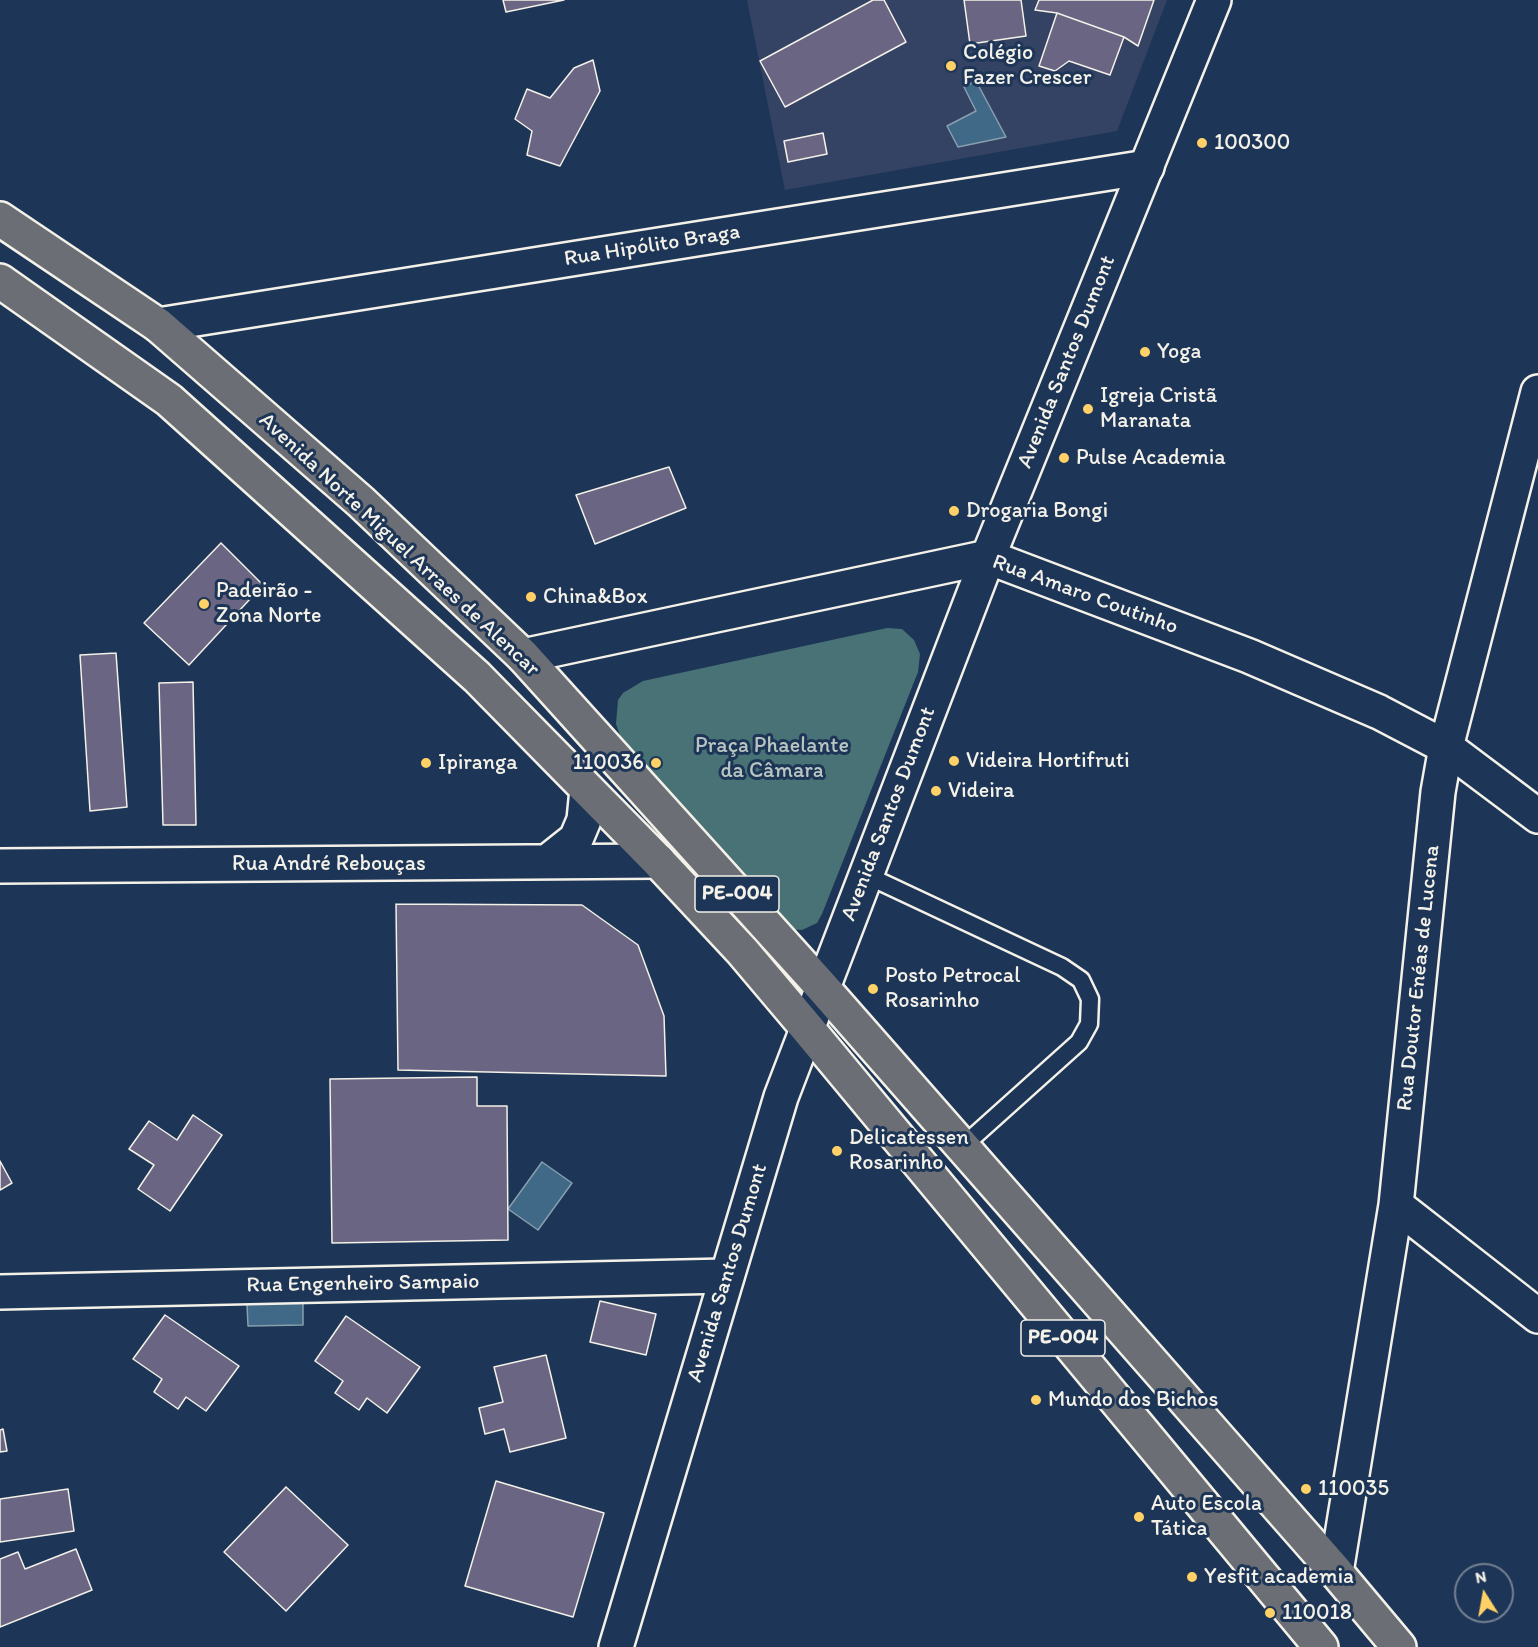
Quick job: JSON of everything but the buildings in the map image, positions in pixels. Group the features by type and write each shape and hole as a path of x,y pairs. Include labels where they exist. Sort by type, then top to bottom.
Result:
{"main road":[{"name":"Avenida Norte Miguel Arraes de Alencar","path":"0,219 158,325 361,502 522,656 822,987 1336,1572 1398,1647"},
{"name":"Avenida Norte Miguel Arraes de Alencar","path":"0,281 169,400 477,677 658,861 742,951 807,1028 1321,1647"}],"street":[{"name":"Avenida Santos Dumont","path":"616,1647 781,1097 988,557 1214,0"},
{"name":"Rua Hipólito Braga","path":"158,325 1147,167"},
{"name":"Rua Doutor Enéas de Lucena","path":"1336,1572 1396,1205 1437,803 1446,747 1538,392"},
{"name":"Rua Amaro Coutinho","path":"522,656 988,557 1249,656 1379,712 1446,747 1538,816"},
{"path":"547,862 576,839 584,820 587,790"},
{"name":"Rua André Rebouças","path":"0,866 658,861"},
{"path":"1396,1205 1538,1316"},
{"name":"Rua Engenheiro Sampaio","path":"0,1292 727,1276"}],"lane":[{"path":"866,875 1062,967 1081,980 1090,999 1089,1024 1079,1042 962,1147"}],"shaded area":[{"name":"Colégio Fazer Crescer","path":"747,0 1167,0 1117,131 785,190"},
{"path":"976,81 1006,137 958,147 947,126 976,111 964,87"},
{"path":"542,1162 572,1183 538,1230 508,1209"},
{"path":"303,1303 303,1325 248,1326 247,1304"}],"green space":[{"name":"Praça Phaelante da Câmara","path":"887,628 902,629 914,640 920,654 918,672 822,914 817,923 802,930 787,929 624,747 616,724 618,700 623,693 643,681"}],"place":[{"name":"Colégio Fazer Crescer","path":"951,66"},
{"name":"100300","path":"1202,143"},
{"name":"Yoga","path":"1145,352"},
{"name":"Igreja Cristã Maranata","path":"1088,409"},
{"name":"Pulse Academia","path":"1064,458"},
{"name":"Drogaria Bongi","path":"954,511"},
{"name":"China&Box","path":"531,597"},
{"name":"Padeirão - Zona Norte","path":"204,604"},
{"name":"Videira Hortifruti","path":"954,761"},
{"name":"Ipiranga","path":"426,763"},
{"name":"110036","path":"656,763"},
{"name":"Videira","path":"936,791"},
{"name":"Posto Petrocal Rosarinho","path":"873,989"},
{"name":"Delicatessen Rosarinho","path":"837,1151"},
{"name":"Mundo dos Bichos","path":"1036,1400"},
{"name":"110035","path":"1306,1489"},
{"name":"Auto Escola Tática","path":"1139,1517"},
{"name":"Yesfit academia","path":"1192,1577"},
{"name":"110018","path":"1270,1613"}]}
